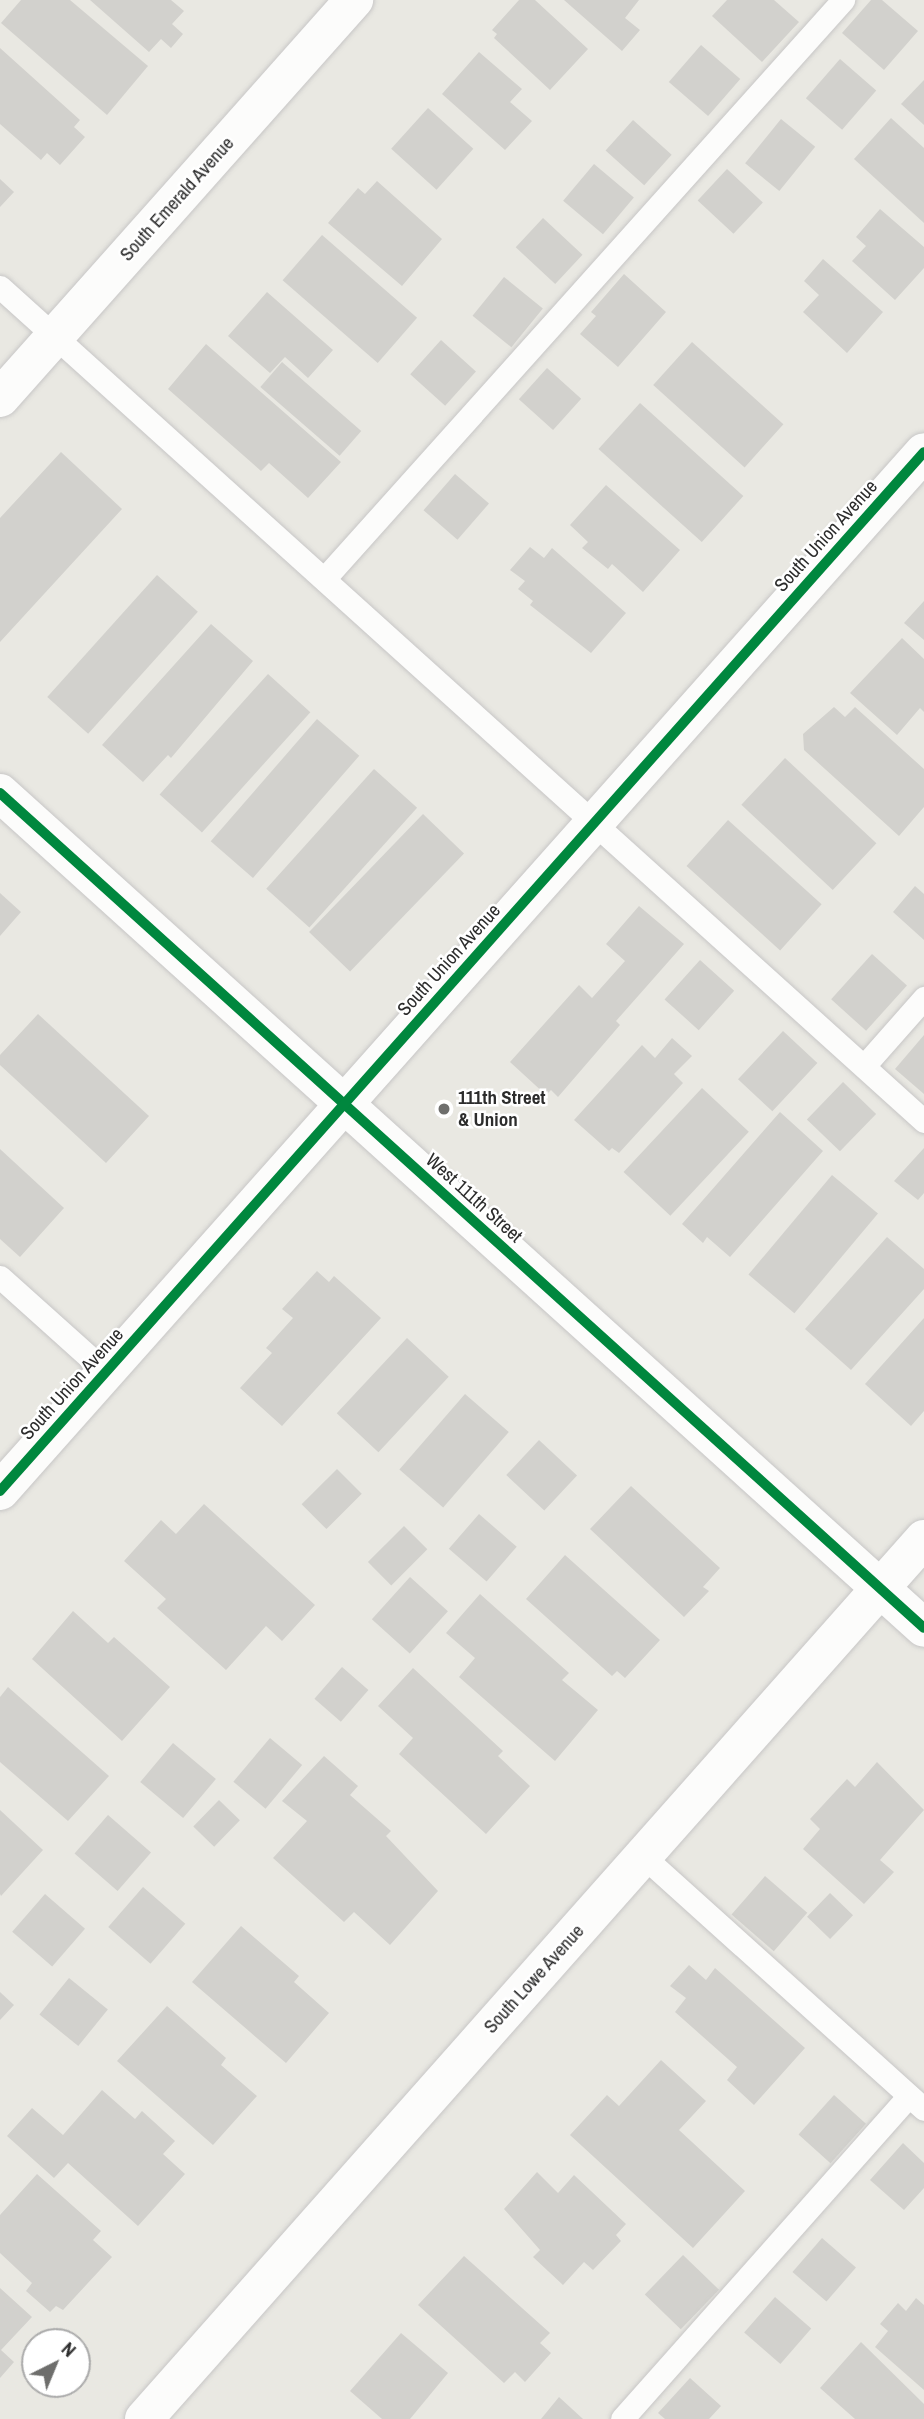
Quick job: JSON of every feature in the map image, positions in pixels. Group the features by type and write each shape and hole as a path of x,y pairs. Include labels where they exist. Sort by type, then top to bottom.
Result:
{"street":[{"name":"South Emerald Avenue","path":"0,398 354,0"},
{"name":"South Union Avenue","path":"0,1491 924,452"},
{"name":"West 111th Street","path":"0,793 924,1628"},
{"name":"South Lowe Avenue","path":"144,2419 924,1539"}],"lane":[{"path":"324,579 843,0"},
{"path":"0,287 924,1121"},
{"path":"864,1066 924,999"},
{"path":"0,1277 106,1373"},
{"path":"622,2419 917,2102 643,1856"}],"building":[{"path":"21,0 70,0 148,66 107,115 1,23"},
{"path":"90,0 171,0 184,11 172,24 183,34 171,48 161,39 149,52"},
{"path":"519,0 535,0 588,49 550,90 494,38 497,34 492,30"},
{"path":"564,0 639,0 625,18 640,30 622,51"},
{"path":"727,0 774,0 799,22 762,62 712,16"},
{"path":"871,0 882,0 918,31 884,70 842,33"},
{"path":"701,45 740,79 708,116 669,82"},
{"path":"0,48 80,120 74,127 85,137 60,165 47,153 41,160 0,124"},
{"path":"479,52 522,89 510,102 532,121 505,150 442,94"},
{"path":"840,59 876,90 842,130 806,98"},
{"path":"924,80 924,125 901,104"},
{"path":"428,108 473,149 437,190 391,149"},
{"path":"891,118 924,148 924,223 854,159"},
{"path":"781,119 815,147 779,191 745,163"},
{"path":"633,120 672,155 644,185 606,150"},
{"path":"594,164 634,197 603,234 563,201"},
{"path":"727,169 763,202 734,234 698,200"},
{"path":"0,179 14,192 0,207"},
{"path":"377,181 442,239 402,286 328,223 358,188 365,194"},
{"path":"880,209 924,247 924,268 895,300 852,261 866,246 856,237"},
{"path":"543,218 582,255 555,284 516,247"},
{"path":"322,235 417,318 378,363 283,280"},
{"path":"823,259 883,312 847,353 803,312 819,295 804,281"},
{"path":"624,274 666,312 618,367 580,334 596,316 591,312"},
{"path":"504,277 543,308 511,347 473,316"},
{"path":"267,292 333,350 308,378 285,357 270,373 228,336"},
{"path":"441,340 476,371 445,406 410,374"},
{"path":"692,342 783,424 745,467 653,385"},
{"path":"206,344 341,462 308,498 269,463 261,471 168,389"},
{"path":"282,362 361,431 340,456 260,387"},
{"path":"547,368 581,399 553,430 519,399"},
{"path":"640,403 743,496 702,542 599,449"},
{"path":"61,452 122,509 0,642 0,518"},
{"path":"455,474 489,504 457,540 424,510"},
{"path":"606,485 680,550 643,592 612,564 608,569 582,548 588,542 570,525"},
{"path":"530,547 544,558 552,548 626,613 591,653 530,605 533,601 518,589 525,581 510,570"},
{"path":"157,575 198,612 88,734 47,697"},
{"path":"924,601 924,640 904,623"},
{"path":"211,624 253,661 171,758 168,755 143,782 102,745"},
{"path":"902,638 924,659 924,712 920,708 897,735 850,693"},
{"path":"268,674 310,712 202,833 160,794"},
{"path":"834,707 845,717 855,707 924,769 924,807 899,836 804,750 803,734"},
{"path":"317,719 359,756 253,878 211,841"},
{"path":"785,758 876,843 833,890 741,805"},
{"path":"374,769 417,808 309,927 266,889"},
{"path":"423,814 464,854 350,972 309,932"},
{"path":"728,820 822,904 780,950 687,866"},
{"path":"915,886 924,894 924,940 893,912"},
{"path":"0,893 21,912 0,936"},
{"path":"639,906 684,944 616,1021 620,1025 558,1097 551,1090 546,1095 510,1062 579,985 592,998 625,961 606,944"},
{"path":"872,954 907,985 866,1031 831,999"},
{"path":"700,960 734,991 699,1030 665,999"},
{"path":"38,1014 149,1116 106,1163 0,1065 0,1055"},
{"path":"783,1031 817,1063 772,1111 738,1079"},
{"path":"924,1035 924,1094 895,1069"},
{"path":"672,1038 692,1056 674,1074 683,1083 619,1153 612,1148 609,1151 574,1120 642,1045 655,1058"},
{"path":"843,1082 876,1114 840,1151 807,1119"},
{"path":"702,1088 749,1132 670,1216 624,1172"},
{"path":"780,1112 823,1151 730,1257 707,1237 703,1243 682,1224"},
{"path":"924,1148 924,1193 918,1200 894,1181"},
{"path":"0,1149 64,1208 20,1257 0,1239"},
{"path":"832,1175 878,1214 794,1313 748,1275"},
{"path":"887,1237 924,1269 924,1289 851,1370 805,1329"},
{"path":"317,1271 329,1282 334,1276 381,1318 282,1426 240,1388 272,1353 266,1348 293,1318 282,1309"},
{"path":"924,1318 924,1411 911,1426 865,1384"},
{"path":"407,1338 449,1377 378,1452 337,1413"},
{"path":"465,1394 509,1432 443,1508 399,1469"},
{"path":"539,1440 577,1475 544,1511 506,1475"},
{"path":"337,1469 362,1494 326,1529 302,1504"},
{"path":"631,1486 720,1568 703,1587 709,1591 684,1617 590,1529"},
{"path":"204,1504 315,1605 282,1641 266,1626 226,1670 157,1608 166,1599 124,1561 161,1520 176,1534"},
{"path":"479,1514 517,1547 487,1582 449,1549"},
{"path":"404,1526 427,1549 391,1585 368,1562"},
{"path":"565,1555 660,1640 625,1678 617,1671 612,1676 526,1599"},
{"path":"410,1577 448,1611 410,1653 372,1619"},
{"path":"480,1594 569,1673 562,1680 598,1710 555,1761 459,1677 475,1658 446,1633"},
{"path":"73,1611 108,1643 114,1637 170,1687 122,1741 32,1659"},
{"path":"342,1667 368,1690 341,1722 314,1699"},
{"path":"413,1668 503,1751 498,1756 530,1786 486,1834 399,1754 413,1738 378,1706"},
{"path":"8,1687 109,1776 68,1821 0,1762 0,1697"},
{"path":"270,1738 302,1765 266,1809 233,1782"},
{"path":"173,1743 216,1779 183,1818 140,1782"},
{"path":"324,1756 358,1786 350,1795 391,1831 386,1836 438,1891 390,1945 354,1912 344,1922 273,1858 307,1821 282,1801"},
{"path":"877,1762 924,1810 880,1860 894,1872 864,1904 803,1849 820,1829 810,1819 847,1779 855,1787"},
{"path":"219,1800 240,1820 214,1847 193,1827"},
{"path":"0,1810 43,1850 1,1896 0,1894"},
{"path":"108,1815 151,1852 118,1891 75,1853"},
{"path":"765,1876 807,1913 774,1951 732,1914"},
{"path":"143,1887 185,1924 150,1964 108,1927"},
{"path":"830,1893 853,1915 830,1939 807,1917"},
{"path":"45,1894 85,1929 52,1967 12,1932"},
{"path":"241,1926 299,1976 294,1982 329,2013 286,2063 192,1982"},
{"path":"689,1965 706,1980 715,1968 805,2048 754,2105 727,2080 737,2067 675,2012 686,1998 670,1986"},
{"path":"69,1978 108,2009 78,2046 39,2015"},
{"path":"0,1992 14,2005 0,2020"},
{"path":"167,2006 226,2058 221,2065 257,2096 213,2145 117,2061"},
{"path":"661,2060 706,2101 679,2130 745,2191 693,2248 570,2135 607,2095 619,2106"},
{"path":"102,2090 135,2119 142,2111 175,2141 163,2154 185,2174 138,2226 68,2163 54,2178 7,2136 32,2108 63,2135"},
{"path":"834,2095 866,2124 830,2163 799,2134"},
{"path":"903,2143 924,2163 924,2188 904,2210 870,2180"},
{"path":"537,2172 558,2193 574,2175 626,2224 616,2235 621,2241 593,2270 584,2262 563,2285 533,2257 540,2250 504,2209"},
{"path":"37,2174 101,2231 93,2240 112,2257 63,2310 56,2306 50,2312 26,2291 32,2283 0,2253 0,2215"},
{"path":"822,2238 856,2268 826,2301 792,2272"},
{"path":"683,2255 719,2290 681,2329 645,2295"},
{"path":"464,2256 550,2333 540,2343 551,2353 525,2382 515,2372 504,2383 418,2305"},
{"path":"0,2288 32,2317 1,2350 14,2362 0,2378"},
{"path":"775,2297 811,2328 780,2364 744,2332"},
{"path":"916,2298 924,2305 924,2390 875,2347 888,2331 880,2324 898,2303 906,2311"},
{"path":"401,2333 448,2373 410,2419 382,2419 350,2391"},
{"path":"861,2342 924,2404 924,2419 855,2419 820,2388"},
{"path":"690,2378 721,2406 709,2419 665,2419 658,2413"},
{"path":"559,2397 583,2419 541,2419"}],"cycle path":[{"path":"0,1491 924,452"},
{"path":"0,793 924,1628"}],"place":[{"name":"111th Street & Union","path":"444,1109"}]}
